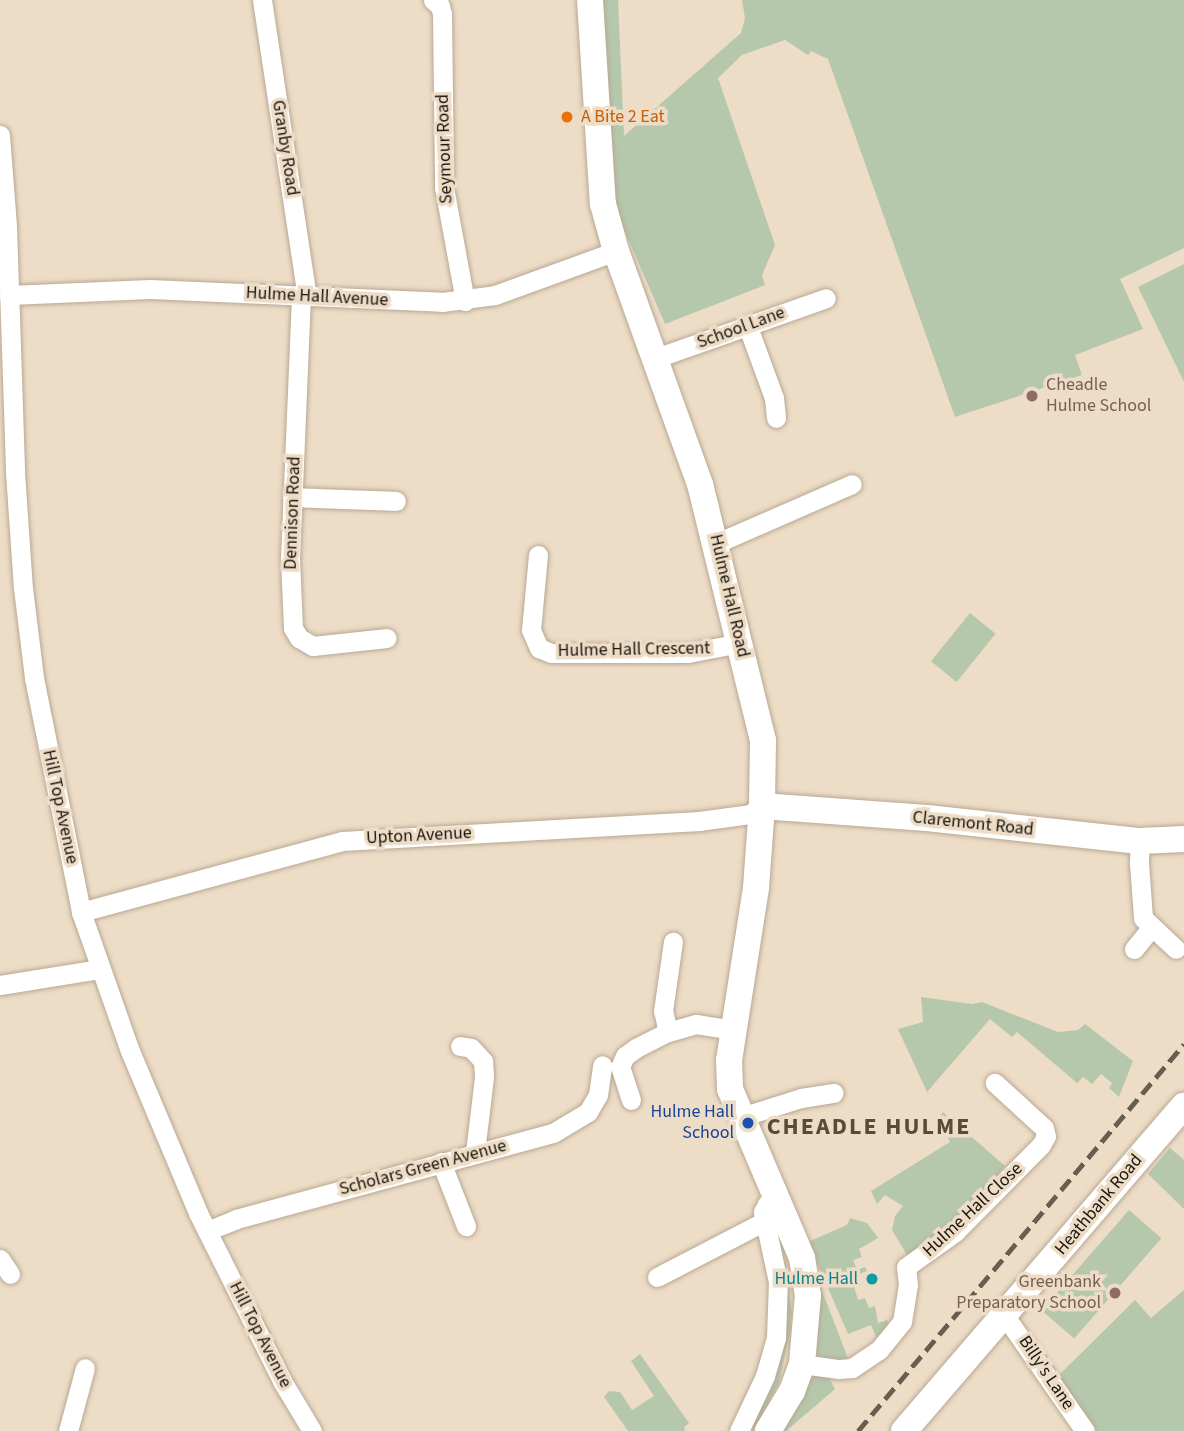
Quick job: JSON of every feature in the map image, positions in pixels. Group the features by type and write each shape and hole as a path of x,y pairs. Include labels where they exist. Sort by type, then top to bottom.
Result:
{"main road":[{"name":"Hulme Hall Road","path":"590,0 598,160 603,204 616,251 700,484 717,543 763,740 762,806 756,888 729,1060 730,1089 802,1258 808,1295 802,1364 792,1391 768,1431"},
{"name":"Claremont Road","path":"762,806 927,818 1140,841 1184,839"},
{"name":"Heathbank Road","path":"904,1431 1184,1106"}],"street":[{"name":"Granby Road","path":"262,0 304,296"},
{"name":"Seymour Road","path":"433,0 440,6 442,14 444,187 465,300"},
{"name":"Hill Top Avenue","path":"0,135 23,588 34,678 81,912 130,1051 207,1231 282,1381 312,1431"},
{"name":"Hulme Hall Avenue","path":"9,295 150,289 412,302 465,300 495,295 545,279 616,251"},
{"name":"Dennison Road","path":"304,296 292,497 293,628 299,638 313,646 387,638"},
{"name":"School Lane","path":"656,358 826,298"},
{"path":"748,327 774,398 776,418"},
{"path":"717,543 852,484"},
{"path":"292,497 396,501"},
{"name":"Hulme Hall Crescent","path":"538,555 531,631 539,648 551,653 688,653 740,643"},
{"name":"Upton Avenue","path":"81,912 342,841 699,821 750,814 762,806"},
{"path":"1140,841 1143,918 1176,949"},
{"path":"1134,950 1152,929"},
{"path":"668,1032 663,1011 674,942"},
{"path":"0,985 14,985 99,969"},
{"path":"631,1100 620,1067 625,1056 668,1032 696,1024 733,1030"},
{"path":"460,1046 471,1048 483,1061 484,1077 475,1153"},
{"name":"Scholars Green Avenue","path":"207,1231 236,1219 441,1161 553,1133 588,1112 598,1095 602,1065"},
{"name":"Hulme Hall Close","path":"802,1364 839,1369 852,1367 879,1350 902,1322 908,1285 906,1267 955,1232 1044,1140 1046,1132 1040,1123 995,1083"},
{"path":"741,1117 800,1098 834,1093"},
{"path":"441,1161 466,1226"},
{"path":"739,1431 765,1376 776,1338 778,1282 775,1258 764,1222 767,1204 777,1197"},
{"path":"657,1277 764,1222"},
{"name":"Billy's Lane","path":"1005,1316 1086,1431"},
{"path":"68,1431 85,1368"}],"green space":[{"path":"601,0 618,0 624,136 741,33 745,18 742,0 1184,0 1184,248 1120,279 1143,329 1075,355 1082,375 955,417 828,59 811,51 808,55 785,40 742,55 718,78 775,245 762,275 765,285 665,324 614,206"},
{"path":"1184,264 1184,382 1138,287"},
{"path":"970,613 996,634 957,682 931,661"},
{"path":"921,997 972,1004 982,1002 1058,1032 1078,1030 1085,1024 1133,1061 1119,1097 1109,1088 1112,1083 1101,1074 1092,1084 1083,1077 1077,1083 1017,1032 1012,1037 990,1019 927,1092 898,1029 923,1022"},
{"path":"943,1112 1005,1166 962,1216 907,1255 892,1230 895,1216 903,1206 885,1195 877,1204 871,1191 950,1142 939,1117"},
{"path":"1170,1148 1184,1160 1184,1209 1148,1174"},
{"path":"1129,1210 1161,1238 1074,1339 1042,1310"},
{"path":"771,1218 785,1263 792,1313 790,1331 779,1383 758,1422 747,1431 767,1387"},
{"path":"850,1218 867,1223 878,1238 859,1249 862,1257 853,1260 857,1270 865,1267 867,1271 851,1277 858,1300 865,1298 869,1308 875,1306 878,1323 887,1320 889,1325 876,1337 871,1325 848,1334 808,1242 847,1225"},
{"path":"819,1283 849,1361 819,1358 817,1355"},
{"path":"1184,1290 1184,1431 1094,1431 1058,1376 1135,1300 1151,1318"},
{"path":"640,1354 689,1423 684,1427 685,1431 628,1431 604,1397 609,1391 620,1392 632,1410 654,1396 631,1361"},
{"path":"812,1374 828,1375 835,1389 786,1431 780,1431"}],"railway":[{"path":"858,1431 1184,1044"}],"place":[{"name":"A Bite 2 Eat","path":"567,117"},
{"name":"Cheadle Hulme School","path":"1032,396"},
{"name":"Hulme Hall School","path":"748,1123"},
{"name":"Hulme Hall","path":"872,1279"},
{"name":"Greenbank Preparatory School","path":"1115,1293"}],"district":[{"name":"CHEADLE HULME","path":"869,1127"}]}
